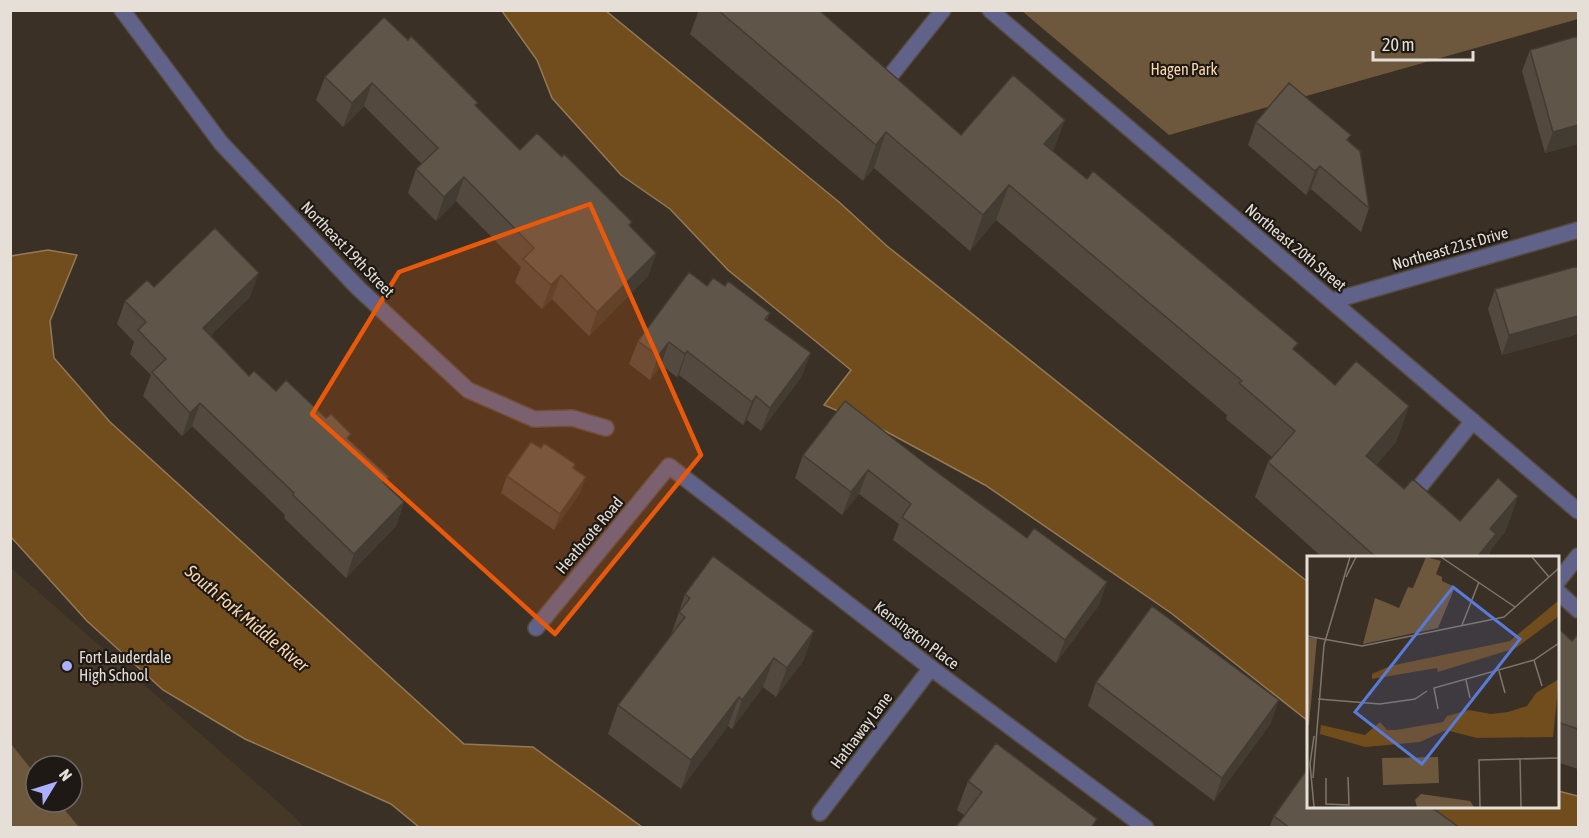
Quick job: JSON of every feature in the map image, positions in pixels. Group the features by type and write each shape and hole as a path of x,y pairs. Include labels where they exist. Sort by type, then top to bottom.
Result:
{"street":[{"name":"Northeast 19th Street","path":"122,10 221,143 358,288 468,390 534,419 572,418 606,428"},
{"path":"883,85 943,10"},
{"name":"Northeast 20th Street","path":"990,10 1578,511"},
{"name":"Northeast 21st Drive","path":"1332,301 1578,230"},
{"path":"1404,507 1473,421"},
{"name":"Heathcote Road","path":"536,628 669,466"},
{"name":"Kensington Place","path":"669,466 931,668 1146,828"},
{"path":"1559,579 1578,556"},
{"path":"1559,594 1578,610"},
{"name":"Hathaway Lane","path":"820,813 931,668"}],"highlighted area":[{"path":"590,204 701,455 555,634 312,414 399,272"}],"shaded area":[{"name":"Fort Lauderdale High School","path":"10,567 295,817 303,827 11,827"}],"green space":[{"name":"Hagen Park","path":"1578,10 1578,19 1169,135 1022,11"},
{"path":"11,744 24,760 24,814 68,814 79,827 11,827"}],"water":[{"path":"502,11 606,11 839,202 887,246 1307,581 1307,720 1171,613 985,485 887,432 824,405 851,370 728,270 670,209 621,175 552,98 537,60"},
{"name":"South Fork Middle River","path":"48,250 77,255 50,321 54,358 110,422 464,744 533,747 642,827 419,827 391,804 245,739 163,690 87,621 11,537 11,256"},
{"path":"1559,791 1578,796 1578,827 1446,827 1419,808 1559,808"}],"building":[{"path":"718,10 819,10 961,135 1013,75 1065,120 1044,144 1087,179 1093,171 1298,343 1293,349 1335,385 1356,361 1409,406 1366,456 1404,489 1412,480 1415,481 1460,521 1498,478 1518,496 1490,529 1496,534 1478,556 1375,556 1268,462 1295,431 1239,383 1242,381 1009,185 983,215 886,132 876,145"},
{"path":"384,17 408,40 411,36 478,103 475,105 520,150 537,133 562,157 564,154 632,222 629,225 656,253 597,312 561,275 551,285 523,259 534,248 464,177 444,197 416,169 438,148 372,83 352,103 325,77"},
{"path":"1578,36 1578,125 1553,132 1530,50"},
{"path":"1289,83 1351,135 1347,140 1360,151 1369,208 1320,166 1315,171 1256,122"},
{"path":"215,228 259,273 203,328 249,376 254,371 276,391 286,380 326,418 331,414 351,434 347,438 389,477 383,482 404,502 354,554 200,403 190,413 152,372 166,359 138,330 146,322 125,301 147,280 154,287"},
{"path":"1578,266 1578,316 1509,335 1495,289"},
{"path":"689,272 707,286 713,278 725,286 728,281 770,313 765,319 811,353 770,408 756,396 752,402 687,351 685,354 669,342 658,356 638,341"},
{"path":"845,401 1027,538 1034,528 1107,582 1065,640 902,517 911,504 868,470 851,492 803,455"},
{"path":"531,442 541,448 544,443 575,464 573,468 586,477 560,514 507,476"},
{"path":"713,556 814,631 787,668 774,658 742,700 739,697 691,760 618,705 685,617 679,612 690,598 685,594"},
{"path":"1152,606 1279,700 1222,778 1096,682"},
{"path":"1559,629 1572,641 1578,634 1578,729 1559,723"},
{"path":"996,743 1097,819 1091,828 955,828 982,792 968,781"},
{"path":"1307,769 1307,808 1432,808 1460,828 1290,828 1274,816"}],"place":[{"name":"Fort Lauderdale High School","path":"67,666"}]}
